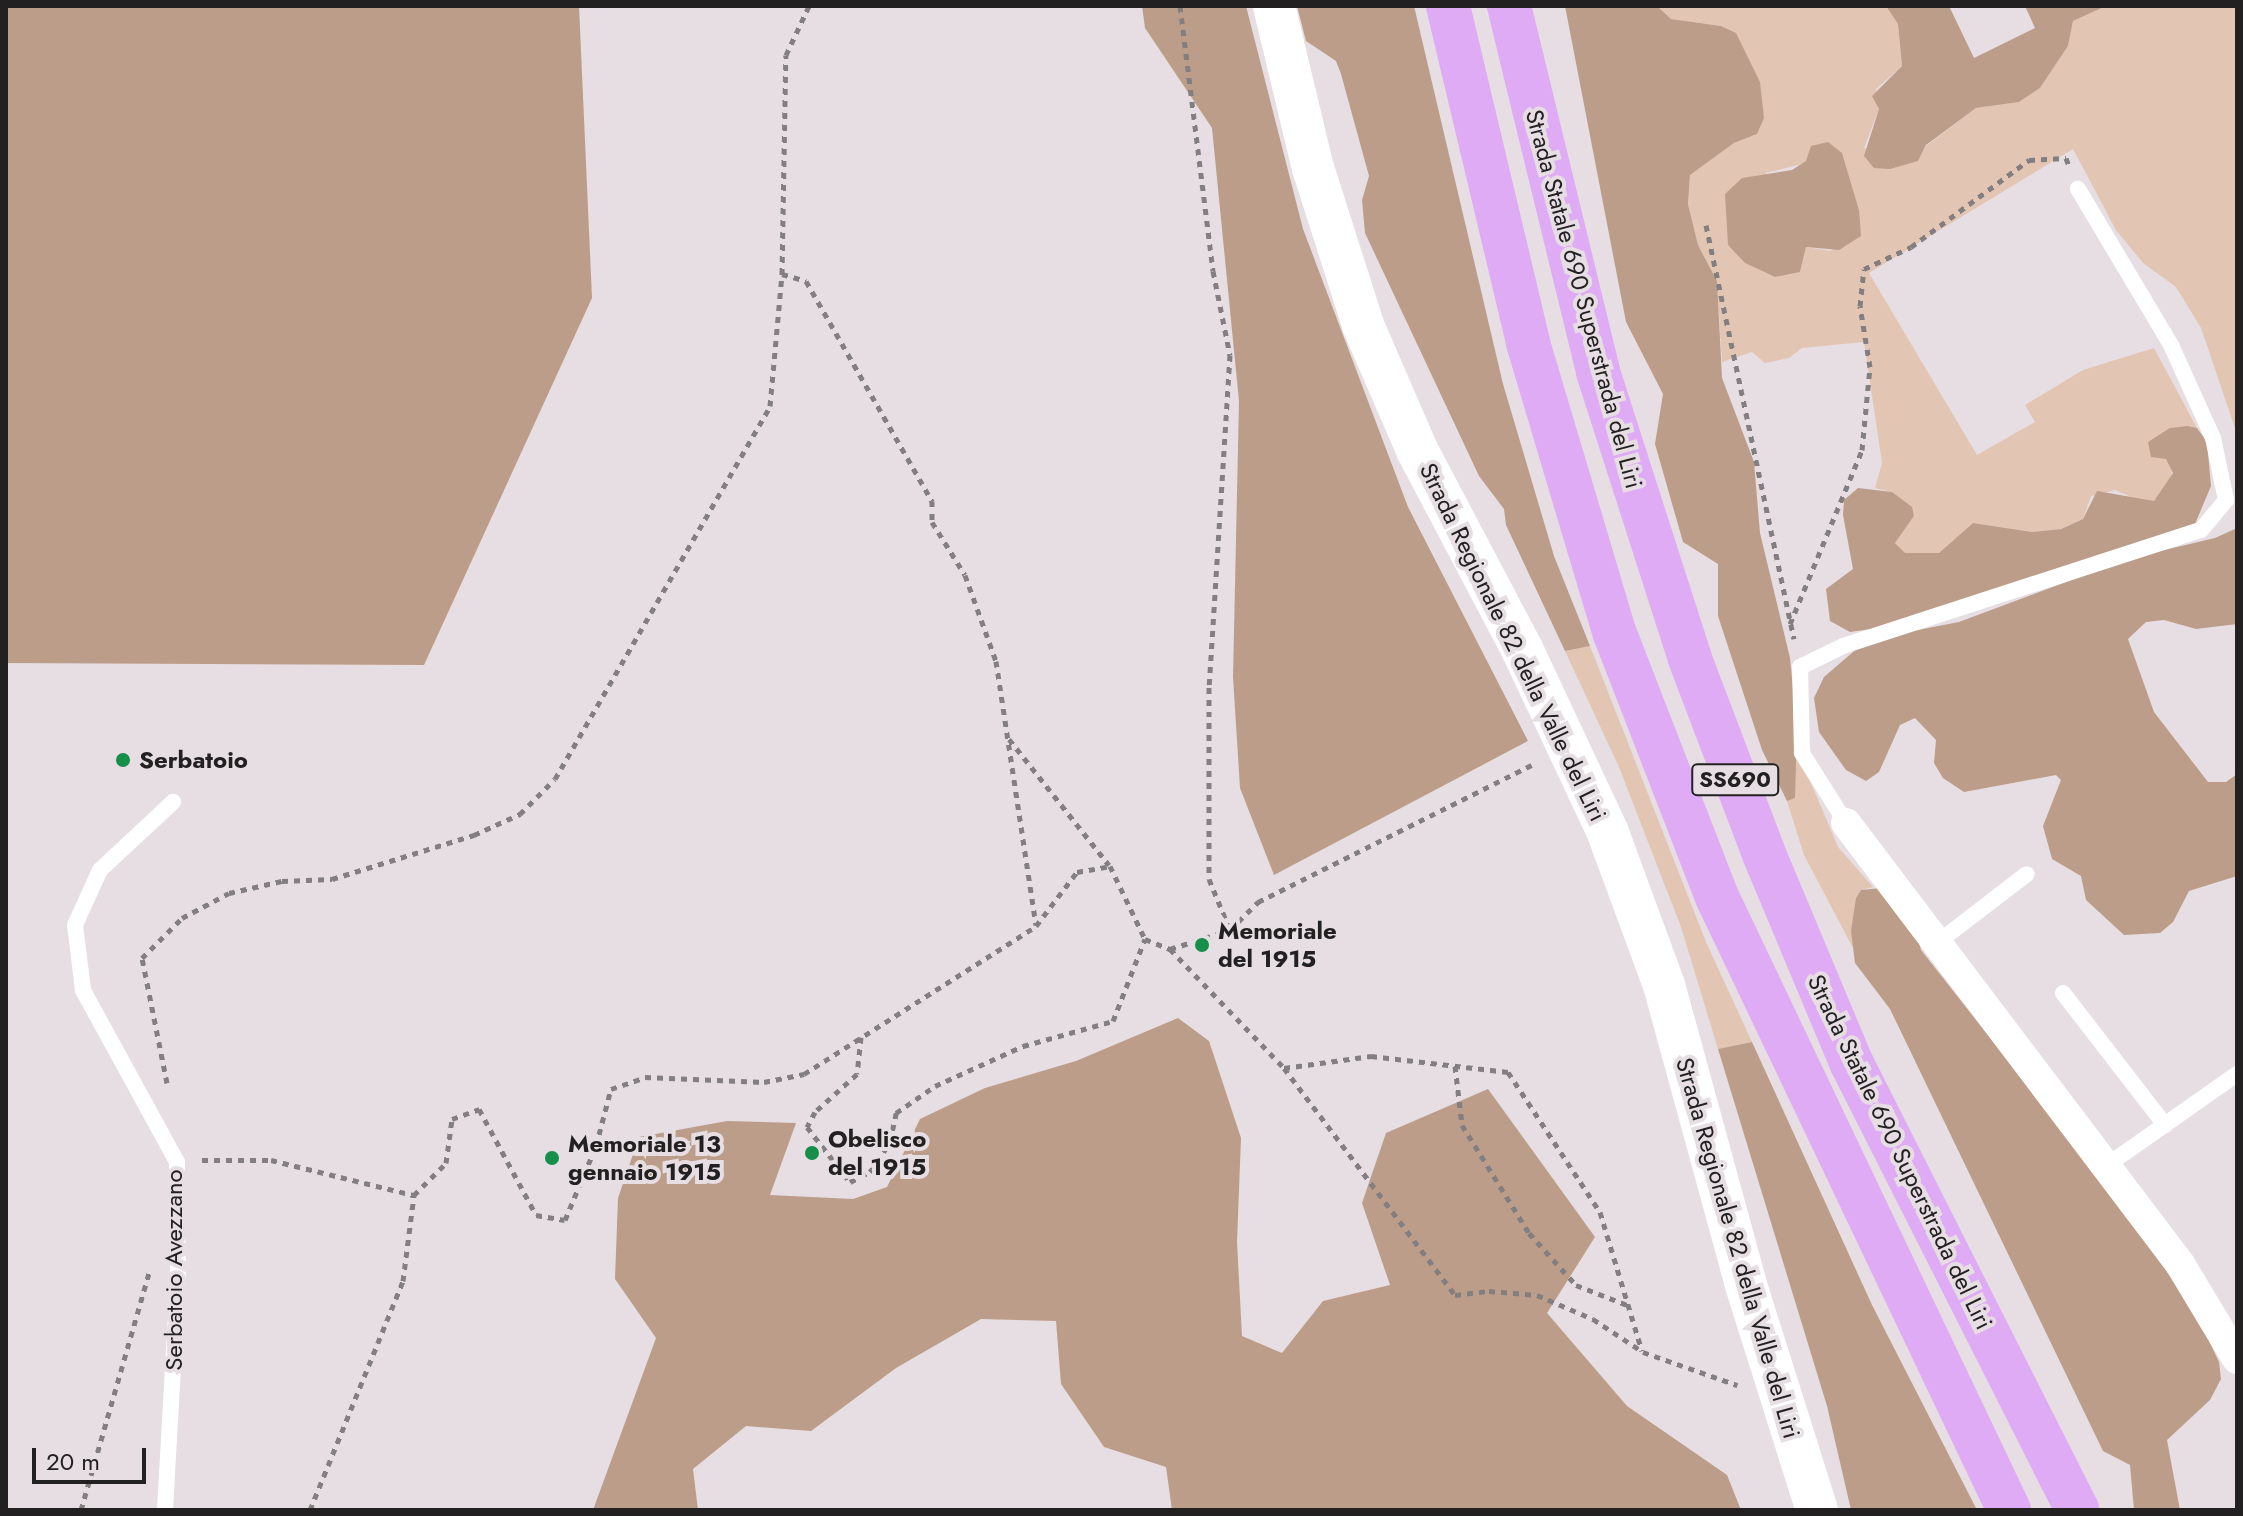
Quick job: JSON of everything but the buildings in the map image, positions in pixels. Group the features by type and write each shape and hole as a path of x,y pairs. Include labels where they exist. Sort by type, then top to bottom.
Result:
{"highway":[{"name":"SS690","path":"1448,6 1528,343 1615,634 1718,899 2009,1510"},
{"name":"Strada Statale 690 Superstrada del Liri","path":"1509,6 1607,402 1690,659 1758,840 1852,1064 2077,1510"}],"main road":[{"name":"Strada Regionale 82 della Valle del Liri","path":"1274,6 1313,168 1363,325 1417,450 1554,716 1608,833 1664,985 1780,1399 1817,1510"}],"street":[{"path":"1846,823 2180,1264 2232,1341"}],"lane":[{"path":"1846,823 1802,753 1800,667 1843,646 2201,530 2226,500 2213,438 2171,345 2078,189"},
{"name":"Serbatoio Avezzano","path":"165,1510 178,1280 177,1162 83,990 75,925 100,870 173,802"},
{"path":"1937,943 2027,874"},
{"path":"2063,993 2165,1125"},
{"path":"2106,1166 2237,1074"}],"path":[{"path":"170,1100 142,958 182,918 229,893 282,881 332,879 474,835 520,814 555,779 770,406 782,274 786,55 809,6"},
{"path":"1180,6 1213,271 1230,355 1209,687 1209,879 1230,930"},
{"path":"1790,624 1862,450 1870,367 1860,306 1864,269 1911,247 2029,160 2066,158 2078,189"},
{"path":"1706,225 1800,667"},
{"path":"782,274 806,281 932,501 932,522 965,575 996,661 1036,926"},
{"path":"1170,949 1230,930 1258,902 1543,759 1554,716"},
{"path":"1008,738 1110,866 1145,939 1170,949 1284,1068 1455,1295 1489,1291 1537,1295 1593,1319 1643,1352 1780,1399"},
{"path":"310,1510 403,1281 414,1195 446,1163 452,1119 479,1109 536,1215 565,1220 596,1146 611,1089 645,1077 764,1082 804,1074 1036,926 1077,872 1110,866"},
{"path":"862,1036 857,1074 815,1112 807,1127 850,1182 870,1172 890,1142 896,1113 935,1086 1023,1046 1113,1021 1145,939"},
{"path":"1284,1068 1371,1056 1508,1072 1600,1212 1643,1352"},
{"path":"1455,1066 1462,1125 1529,1233 1576,1285 1631,1307"},
{"path":"177,1162 271,1160 414,1195"},
{"path":"81,1510 151,1266"}],"shaded area":[{"path":"6,6 579,6 592,298 424,665 6,663"},
{"path":"1142,6 1246,6 1303,229 1408,507 1528,741 1274,875 1240,788 1233,677 1239,401 1212,128 1145,28"},
{"path":"1297,6 1414,6 1503,384 1554,556 1590,646 1565,651 1506,525 1504,509 1479,476 1365,233 1362,200 1369,176 1341,74 1336,61 1306,41"},
{"path":"1565,6 1657,6 1671,19 1721,26 1736,33 1760,82 1764,118 1757,134 1734,143 1690,175 1688,204 1698,245 1717,281 1722,378 1754,462 1760,533 1790,658 1797,728 1795,798 1787,801 1762,750 1718,616 1718,564 1683,542 1655,444 1663,394 1626,322"},
{"path":"1657,6 1886,6 1898,24 1902,66 1876,89 1879,109 1864,148 1918,161 1926,146 1976,108 2019,102 2040,88 2068,46 2073,21 2106,6 2237,6 2237,434 2201,328 2176,287 2143,263 2116,230 2073,149 1869,273 1977,455 2035,422 2025,405 2083,370 2154,348 2197,428 2188,426 2166,459 2172,464 2171,482 2154,501 2145,503 2115,490 2091,496 2083,519 2060,529 2032,532 1973,523 1939,553 1905,554 1895,543 1914,516 1892,492 1875,488 1882,463 1864,342 1802,348 1789,358 1765,363 1752,352 1722,362 1717,281 1698,245 1688,204 1690,175 1734,143 1757,134 1721,26 1671,19","holes":["1842,154 1859,210 1831,251 1806,247 1800,272 1775,277 1745,263 1766,173"]},
{"path":"1886,6 1949,6 1974,58 2035,28 2025,6 2106,6 2073,21 2068,46 2040,88 2019,102 1976,108 1926,145 1918,161 1890,169 1874,168 1864,156 1879,109 1872,96 1902,66 1898,24"},
{"path":"1828,142 1842,153 1859,210 1861,236 1839,250 1806,247 1800,272 1775,277 1745,263 1728,245 1725,194 1742,178 1792,170 1806,161 1811,146"},
{"path":"2170,428 2197,428 2207,442 2211,486 2195,524 1892,626 1850,632 1830,621 1826,589 1853,569 1843,515 1844,500 1858,488 1892,492 1912,507 1914,516 1895,543 1905,553 1939,553 1973,523 2032,532 2061,529 2083,519 2097,491 2154,501 2173,473 2166,459 2151,457 2148,442"},
{"path":"2237,528 2237,624 2196,629 2164,620 2146,622 2128,639 2154,712 2208,782 2226,782 2237,774 2237,876 2189,891 2173,922 2160,933 2124,935 2086,900 2081,876 2052,859 2043,826 2061,780 2056,775 1964,792 1943,778 1934,763 1936,740 1915,718 1900,725 1879,772 1866,781 1846,770 1819,732 1814,698 1824,677 1867,640 1959,622 2131,558 2215,538"},
{"path":"1590,646 1706,942 1752,1042 1718,1049 1681,927 1619,767 1565,651"},
{"path":"1795,745 1838,847 1873,887 1861,890 1856,898 1853,948 1804,855 1787,801 1795,797"},
{"path":"1881,888 1917,935 1921,950 2047,1110 2061,1120 2196,1313 2219,1362 2221,1379 2210,1400 2167,1440 2180,1510 2134,1510 2130,1465 2103,1451 1890,1009 1855,963 1851,931 1856,898 1861,890"},
{"path":"1178,1018 1209,1041 1241,1138 1237,1242 1242,1336 1282,1353 1323,1301 1390,1285 1362,1203 1386,1133 1488,1089 1595,1237 1547,1313 1627,1406 1727,1475 1741,1510 1172,1510 1166,1467 1104,1447 1061,1384 1056,1321 981,1319 896,1368 811,1431 746,1426 693,1469 698,1510 593,1510 656,1338 615,1279 618,1198 639,1137 727,1121 796,1123 770,1195 853,1199 887,1187 920,1119 985,1088 1076,1061"},
{"path":"1752,1042 1872,1305 1977,1510 1851,1510 1827,1406 1718,1049"}],"place":[{"name":"Serbatoio","path":"123,760"},
{"name":"Memoriale del 1915","path":"1202,945"},
{"name":"Obelisco del 1915","path":"812,1153"},
{"name":"Memoriale 13 gennaio 1915","path":"552,1158"}]}
